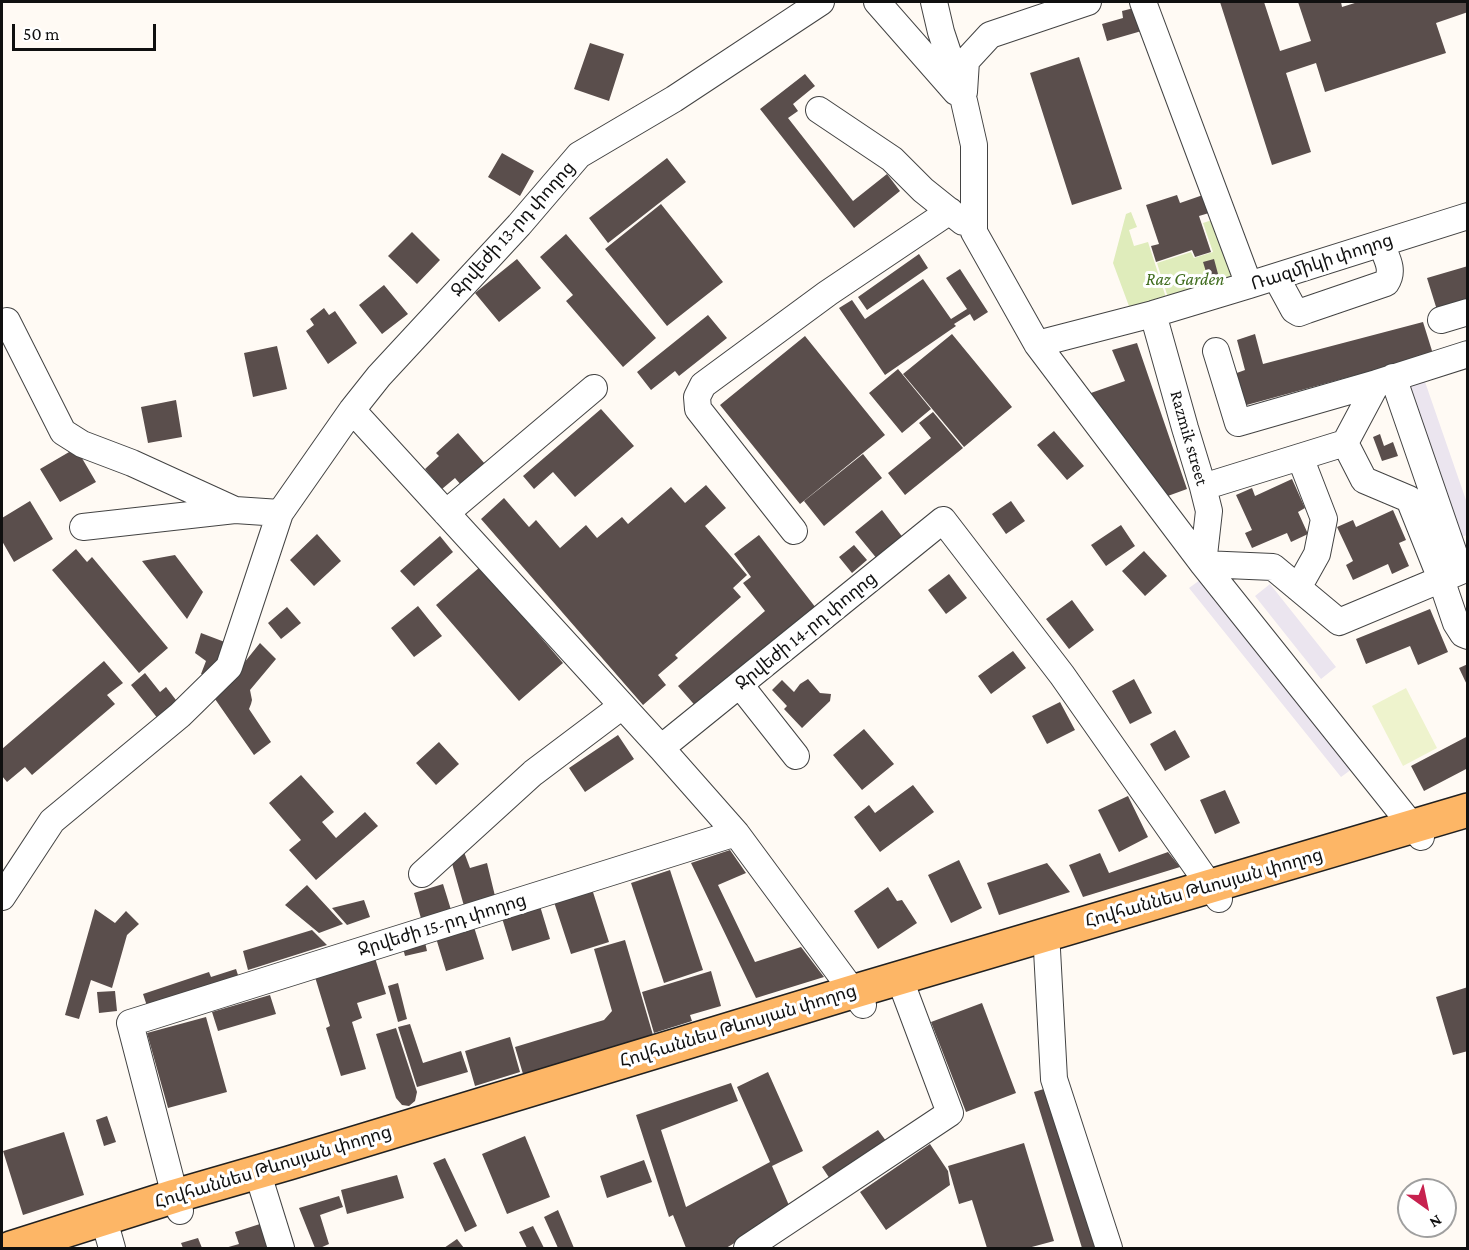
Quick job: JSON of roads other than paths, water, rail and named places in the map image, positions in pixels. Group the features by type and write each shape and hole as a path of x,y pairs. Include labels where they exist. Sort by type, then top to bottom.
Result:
{"main road":[{"name":"Հովհաննես Թևոսյան փողոց","path":"62,1248 110,1241 178,1204 311,1156 857,999 1417,832 1467,810"},
{"name":"Հովհաննես Թևոսյան փողոց","path":"1417,832 1467,824"},
{"name":"Հովհաննես Թևոսյան փողոց","path":"11,1248 178,1204 262,1187 857,999 905,993 1047,950 1215,892"}],"street":[{"name":"Ջրվեժի 13-րդ փողոց","path":"2,897 52,821 188,708 229,667 280,513 352,410 379,376 519,225 579,155 674,99 821,2"},
{"path":"877,2 964,101"},
{"path":"934,2 941,32 964,101 974,145 974,232"},
{"path":"964,101 966,61 990,35 1088,2"},
{"path":"1143,2 1249,285"},
{"path":"819,110 892,159 974,232 1037,344 1203,564 1417,832"},
{"path":"794,531 699,409 697,398 702,385 828,293 950,212"},
{"name":"Ռազմիկի փողոց","path":"1037,344 1153,314 1467,216"},
{"path":"1276,277 1294,310 1299,313 1386,283 1390,278 1391,270 1381,244"},
{"path":"1323,262 1338,300"},
{"path":"1441,320 1467,312"},
{"name":"Razmik street","path":"1153,314 1209,511 1203,564"},
{"path":"7,321 63,432 82,444 132,463 235,510"},
{"path":"1216,351 1238,423 1467,354"},
{"path":"1203,486 1345,443 1385,380"},
{"path":"1385,380 1456,573 1456,623 1467,636"},
{"path":"446,513 594,388"},
{"path":"352,410 736,833 857,999"},
{"path":"1345,443 1364,480 1409,499 1456,573"},
{"path":"1298,588 1317,554 1324,519 1300,457"},
{"path":"83,526 235,510 280,513"},
{"name":"Ջրվեժի 14-րդ փողոց","path":"661,748 943,520 1062,675 1215,892"},
{"path":"1203,564 1273,567 1339,622 1456,573"},
{"path":"740,685 796,756"},
{"path":"422,874 533,773 622,706"},
{"name":"Ջրվեժի 15-րդ փողոց","path":"178,1204 130,1023 736,833"},
{"path":"1047,950 1054,1078 1109,1248"},
{"path":"747,1248 950,1113 905,993"},
{"path":"262,1187 281,1248"}],"park label":[{"name":"Raz Garden","path":"1185,279"}]}
